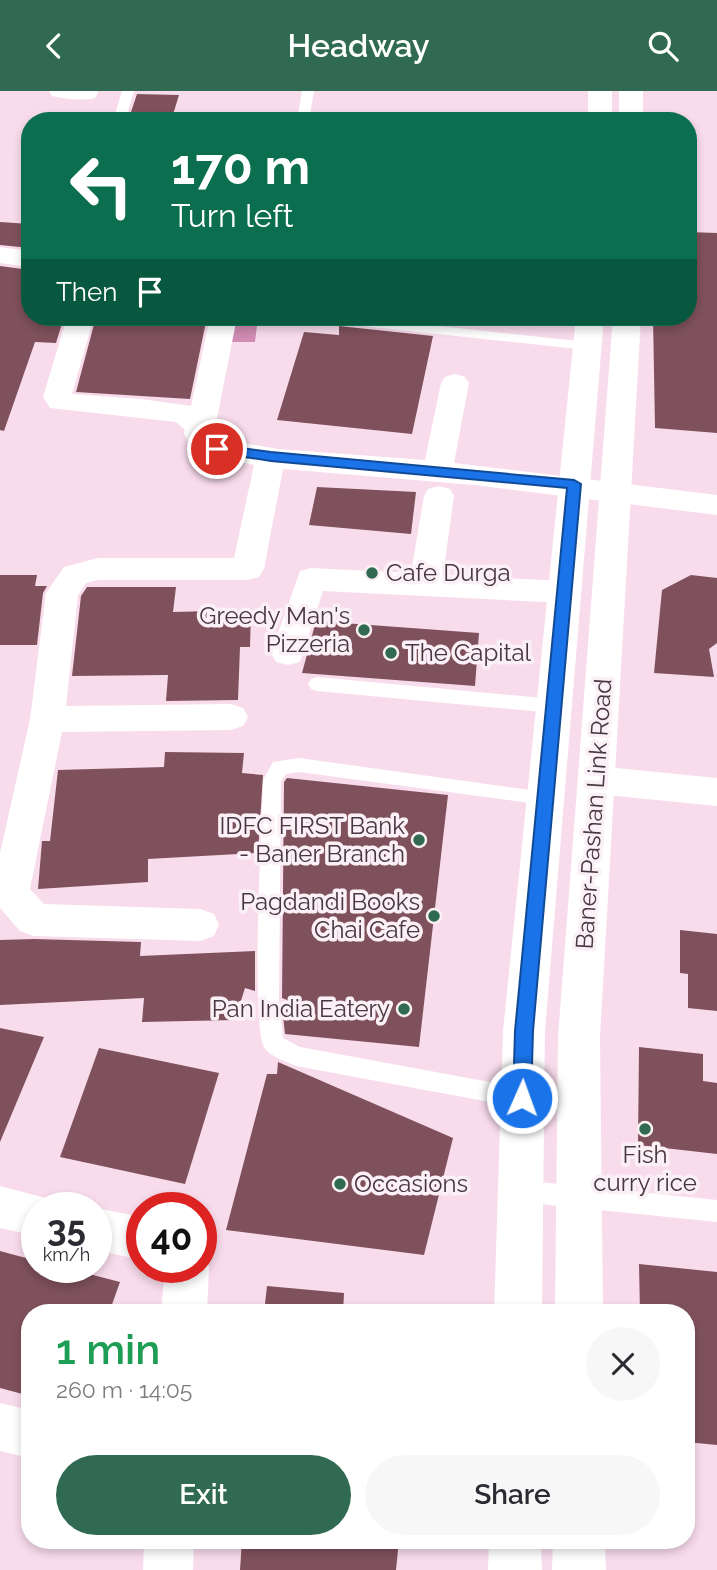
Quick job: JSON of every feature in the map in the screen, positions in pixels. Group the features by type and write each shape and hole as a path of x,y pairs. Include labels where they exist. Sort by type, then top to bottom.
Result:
{"street":[{"path":"60,91 87,93"},
{"path":"600,91 600,112"},
{"path":"631,91 631,112"},
{"path":"0,255 21,258"},
{"path":"77,326 57,397 60,402 185,414 201,428"},
{"path":"222,326 199,434 203,443 217,449 438,484 574,484 717,505"},
{"name":"Baner-Pashan Link Road","path":"579,1304 579,1037 625,326"},
{"name":"Baner-Pashan Link Road","path":"518,1304 524,1031 588,332"},
{"path":"425,585 455,383"},
{"path":"200,925 34,920 10,893 47,719 62,593 75,575 98,569 248,569 271,457"},
{"path":"288,653 311,579 565,592"},
{"path":"47,719 231,717"},
{"path":"596,780 717,792"},
{"path":"0,1207 21,1212"},
{"path":"185,1304 186,1283"},
{"path":"0,1427 21,1432"},
{"path":"168,1570 169,1549"},
{"path":"515,1549 515,1570"},
{"path":"579,1549 579,1570"}],"lane":[{"path":"122,112 128,91"},
{"path":"305,112 309,91"},
{"path":"479,326 588,332"},
{"path":"317,684 554,706"},
{"path":"522,1098 296,1056 273,1043 269,1000 272,780 280,767 299,765 545,798"},
{"path":"520,1191 717,1211"}],"shaded area":[{"path":"234,326 257,326 255,342 231,342"}],"building":[{"path":"137,94 179,95 174,112 131,112"},
{"path":"0,222 21,223 21,247 0,245"},
{"path":"697,232 717,233 717,433 655,428 653,326 697,326"},
{"path":"0,266 21,269 21,326 61,326 56,343 35,342 4,431 0,430"},
{"path":"94,326 205,326 190,399 76,392"},
{"path":"339,326 433,336 412,434 277,420 304,332 339,335"},
{"path":"317,487 416,492 411,534 309,525"},
{"path":"0,575 37,575 35,586 47,586 43,593 37,645 0,645"},
{"path":"691,575 717,578 717,643 709,649 714,677 654,673 662,590"},
{"path":"87,587 176,587 173,612 251,610 250,647 240,647 238,700 166,701 168,675 72,676 81,596"},
{"name":"The Capital","path":"316,621 479,633 475,686 302,673"},
{"path":"165,752 244,753 242,773 263,775 258,853 148,859 148,882 38,889 42,841 50,841 58,770 164,767"},
{"path":"287,778 448,795 419,1047 285,1034 283,1015 287,1000 282,998 284,782"},
{"path":"680,930 717,934 717,1011 688,1008 688,974 680,973"},
{"path":"0,940 141,942 140,956 255,951 255,991 245,988 235,1020 142,1022 144,998 0,1005"},
{"path":"0,1028 44,1037 0,1142"},
{"path":"639,1047 703,1054 703,1081 717,1083 717,1154 638,1145"},
{"path":"99,1048 219,1073 185,1184 60,1157"},
{"name":"Occasions","path":"278,1062 453,1138 424,1255 226,1230 267,1074 277,1074"},
{"path":"0,1251 21,1257 21,1283 112,1283 112,1280 120,1282 112,1304 21,1304 21,1394 0,1388"},
{"path":"639,1264 717,1272 717,1445 695,1443 695,1304 640,1304"},
{"path":"267,1286 344,1293 343,1304 265,1304"},
{"path":"241,1549 398,1549 396,1570 240,1570"}],"place":[{"name":"Cafe Durga","path":"372,573"},
{"name":"Greedy Man's Pizzeria","path":"364,630"},
{"name":"The Capital","path":"391,653"},
{"name":"IDFC FIRST Bank - Baner Branch","path":"419,840"},
{"name":"Pagdandi Books Chai Cafe","path":"434,916"},
{"name":"Pan India Eatery","path":"404,1009"},
{"name":"Fish curry rice","path":"645,1129"},
{"name":"Occasions","path":"340,1184"}],"route":[{"path":"217,449 271,457 574,484 524,1031 522,1098"}]}
